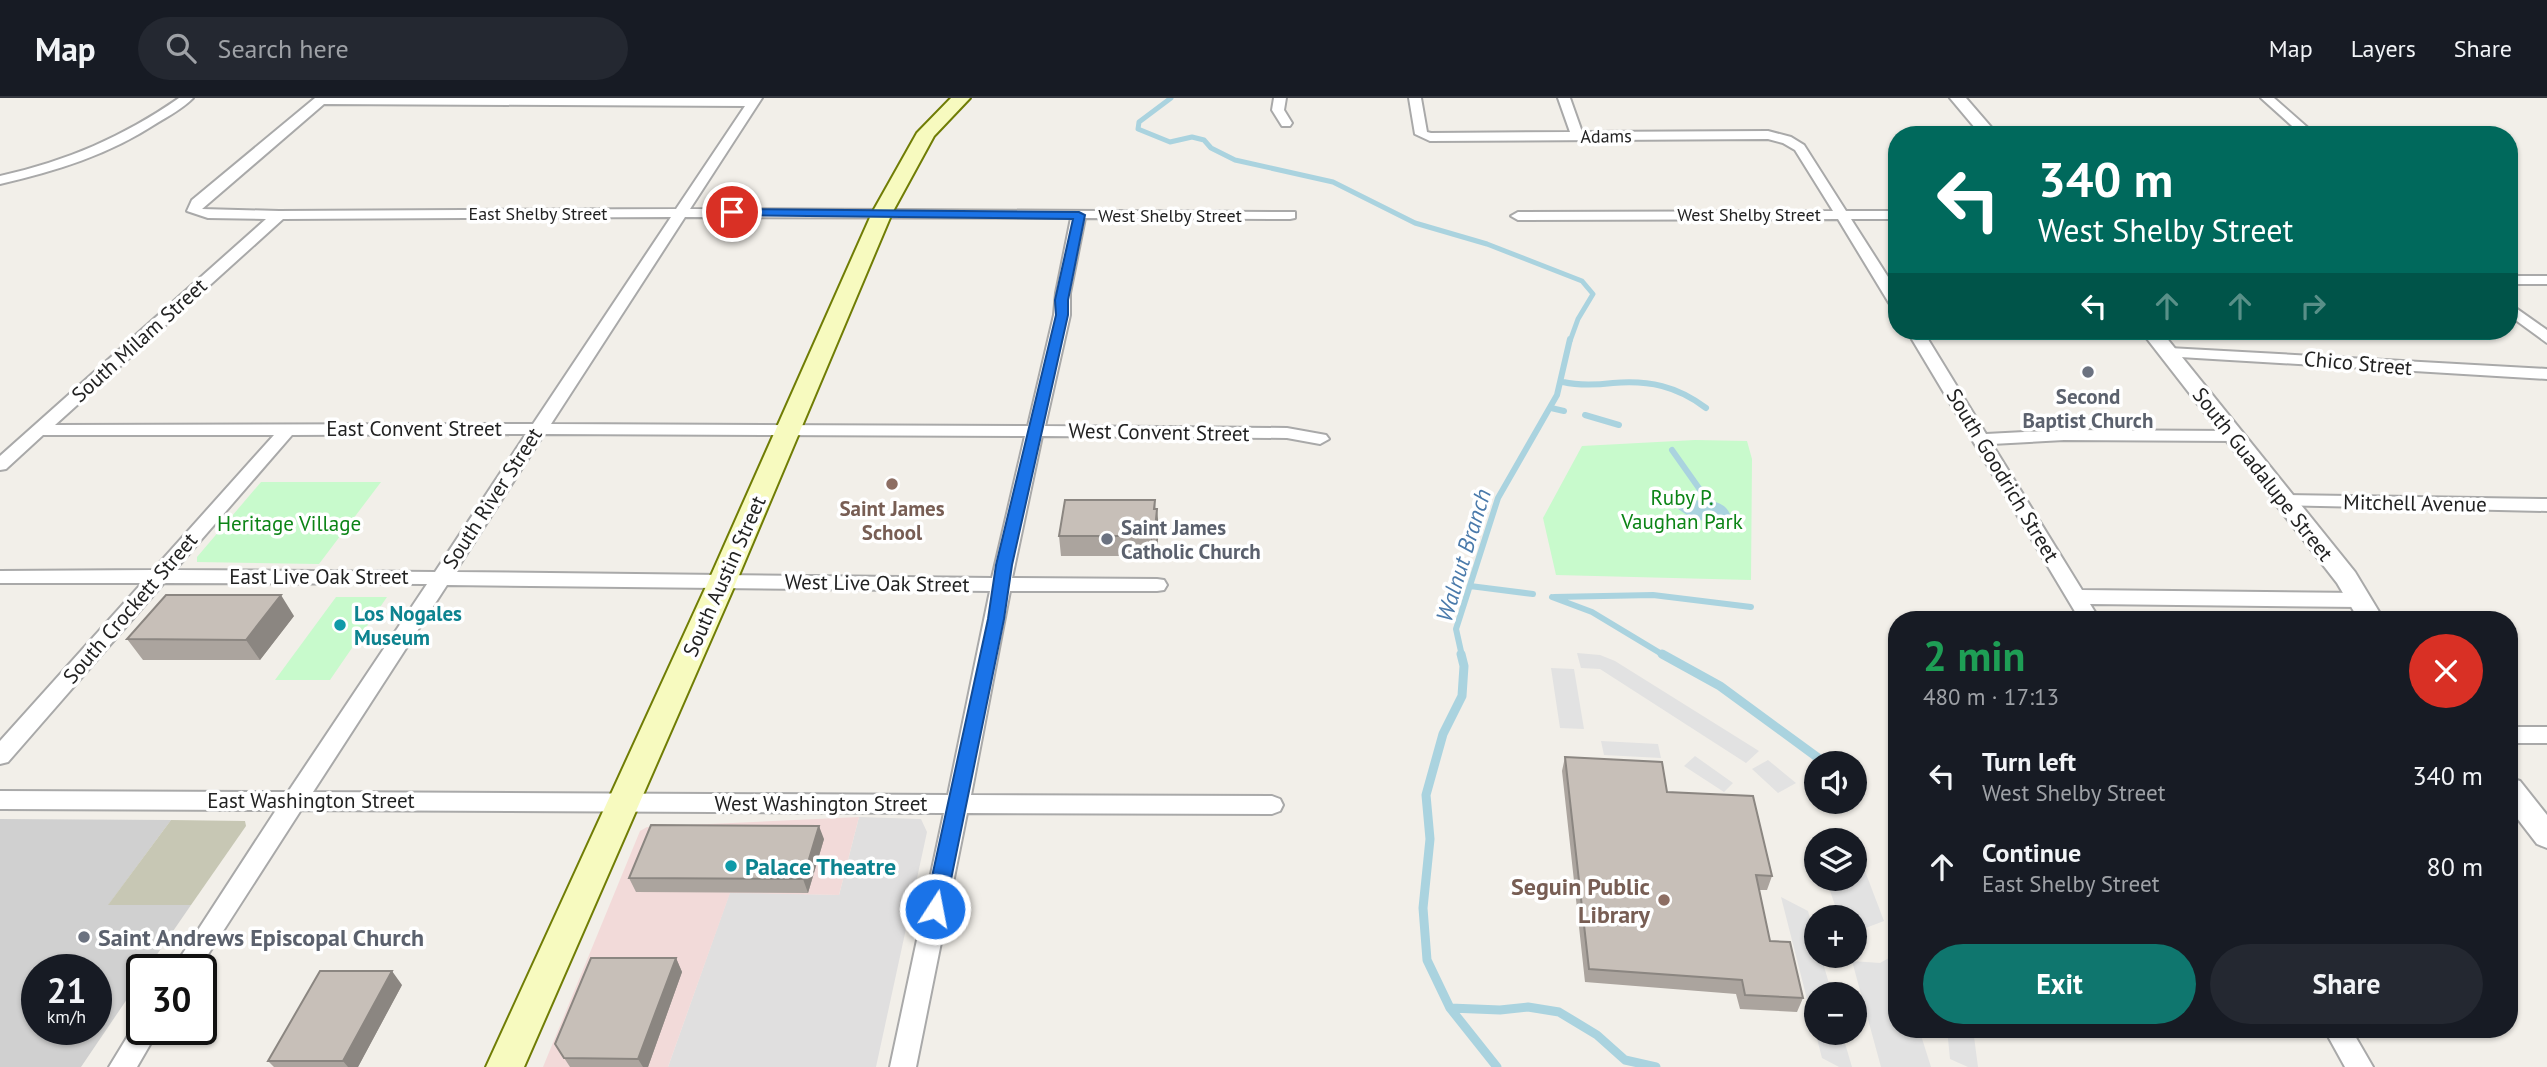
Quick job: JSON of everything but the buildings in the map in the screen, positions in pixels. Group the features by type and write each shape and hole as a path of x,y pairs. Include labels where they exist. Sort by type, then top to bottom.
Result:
{"main road":[{"name":"South Austin Street","path":"505,1067 723,580 881,213 926,133 961,98"}],"street":[{"path":"0,180 64,165 103,150 141,130 187,98"},
{"path":"1280,98 1278,110 1286,123"},
{"name":"Adams","path":"1415,98 1421,134 1424,136 1768,135 1787,139 1800,148 1842,214"},
{"path":"1564,98 1577,136"},
{"path":"1958,98 1982,126"},
{"path":"2267,98 2300,126"},
{"path":"322,99 755,100"},
{"name":"East Shelby Street","path":"322,99 197,203 194,211 208,214 279,215 881,213"},
{"name":"South River Street","path":"195,954 755,100"},
{"name":"West Shelby Street","path":"881,213 1290,215"},
{"path":"1842,214 1888,288"},
{"name":"South Milam Street","path":"0,465 279,215"},
{"path":"903,1067 1003,585 1004,565 1062,315 1062,300 1079,215"},
{"name":"West Shelby Street","path":"1518,216 1888,215"},
{"path":"2518,280 2547,280"},
{"path":"2518,315 2547,338"},
{"name":"South Goodrich Street","path":"1920,340 2085,611"},
{"name":"South Guadalupe Street","path":"2158,340 2366,610"},
{"name":"Chico Street","path":"2169,353 2344,360 2454,371 2547,374"},
{"name":"South Crockett Street","path":"0,756 289,428"},
{"name":"East Convent Street","path":"40,430 788,429"},
{"name":"West Convent Street","path":"788,429 1287,433 1320,439"},
{"path":"1982,439 2064,435 2233,436"},
{"name":"Mitchell Avenue","path":"2284,501 2547,505"},
{"name":"East Live Oak Street","path":"0,577 159,575 723,580"},
{"name":"West Live Oak Street","path":"723,580 1157,585"},
{"path":"2076,597 2366,610"},
{"path":"2518,735 2547,735"},
{"name":"East Washington Street","path":"0,800 297,799 622,804"},
{"path":"2518,799 2547,836"},
{"name":"West Washington Street","path":"622,804 1272,805"},
{"path":"2342,1038 2360,1067"},
{"path":"122,1067 136,1045"}],"shaded area":[{"path":"1577,653 1600,655 1615,661 1759,751 1746,763 1600,669 1581,668"},
{"path":"1551,668 1574,669 1584,729 1560,728"},
{"path":"1601,741 1658,744 1661,758 1604,755"},
{"path":"1695,756 1733,783 1724,792 1684,766"},
{"path":"1768,760 1796,783 1778,793 1752,769"},
{"path":"859,817 921,819 927,832 876,1067 668,1067 730,892 839,895"},
{"path":"859,817 839,895 730,893 668,1067 543,1067 640,831 647,827"},
{"name":"Saint Andrews Episcopal Church","path":"0,819 171,820 109,904 191,905 157,954 126,954 126,1001 112,1021 112,954 21,954 21,1045 96,1045 81,1067 0,1067"},
{"path":"171,820 245,821 246,826 191,905 108,905"},
{"path":"1867,876 1884,921 1867,927 1867,905 1835,905 1830,891 1867,891"},
{"path":"1781,897 1804,909 1804,968 1824,968 1829,982 1804,982 1804,987"},
{"path":"1888,958 1888,1038 1922,1038 1931,1067 1881,1067 1867,1016 1867,982 1858,982 1854,968 1867,968 1867,962 1880,963"},
{"path":"1948,1038 1974,1038 1978,1067 1968,1067 1950,1059"},
{"path":"1819,1045 1846,1045 1852,1067 1839,1067 1822,1058"}],"green space":[{"name":"Ruby P. Vaughan Park","path":"1695,440 1747,441 1752,459 1751,580 1556,575 1543,518 1582,446"},
{"name":"Heritage Village","path":"261,482 381,482 319,564 197,562 197,557"},
{"name":"Heritage Village","path":"336,597 387,597 330,680 275,680"}],"water":[{"path":"1688,500 1718,503 1730,514 1727,519 1720,521 1688,516 1677,508 1676,504"}],"waterway":[{"name":"Walnut Branch","path":"1171,98 1139,122 1138,129 1170,142 1192,137 1204,140 1211,148 1235,160 1333,182 1415,223 1487,244 1582,281 1593,294 1578,319 1570,341"},
{"name":"Walnut Branch","path":"1462,656 1456,629 1498,498 1557,395 1570,339"},
{"path":"1563,382 1588,385 1626,382 1651,384 1684,394 1706,408"},
{"path":"1551,408 1564,411"},
{"path":"1585,415 1619,425"},
{"path":"1672,450 1708,501"},
{"path":"1470,586 1533,594"},
{"path":"1554,597 1653,595 1751,607"},
{"path":"1552,597 1592,612 1665,656"},
{"name":"Walnut Branch","path":"1450,1008 1427,960 1423,908 1430,839 1426,795 1443,734 1462,696 1464,666 1461,654"},
{"path":"1662,654 1720,686 1809,751"},
{"path":"1450,1008 1500,1010 1528,1007 1559,1012 1597,1035 1625,1060 1656,1067"},
{"name":"Walnut Branch","path":"1450,1008 1497,1067"}],"place":[{"name":"Second Baptist Church","path":"2088,372"},
{"name":"Saint James School","path":"892,484"},
{"name":"Saint James Catholic Church","path":"1107,539"},
{"name":"Los Nogales Museum","path":"340,625"},
{"name":"Palace Theatre","path":"731,866"},
{"name":"Seguin Public Library","path":"1664,900"},
{"name":"Saint Andrews Episcopal Church","path":"84,937"}],"route":[{"path":"732,212 1079,215 1062,300 1062,315 1004,565 1003,585 935,909"}]}
